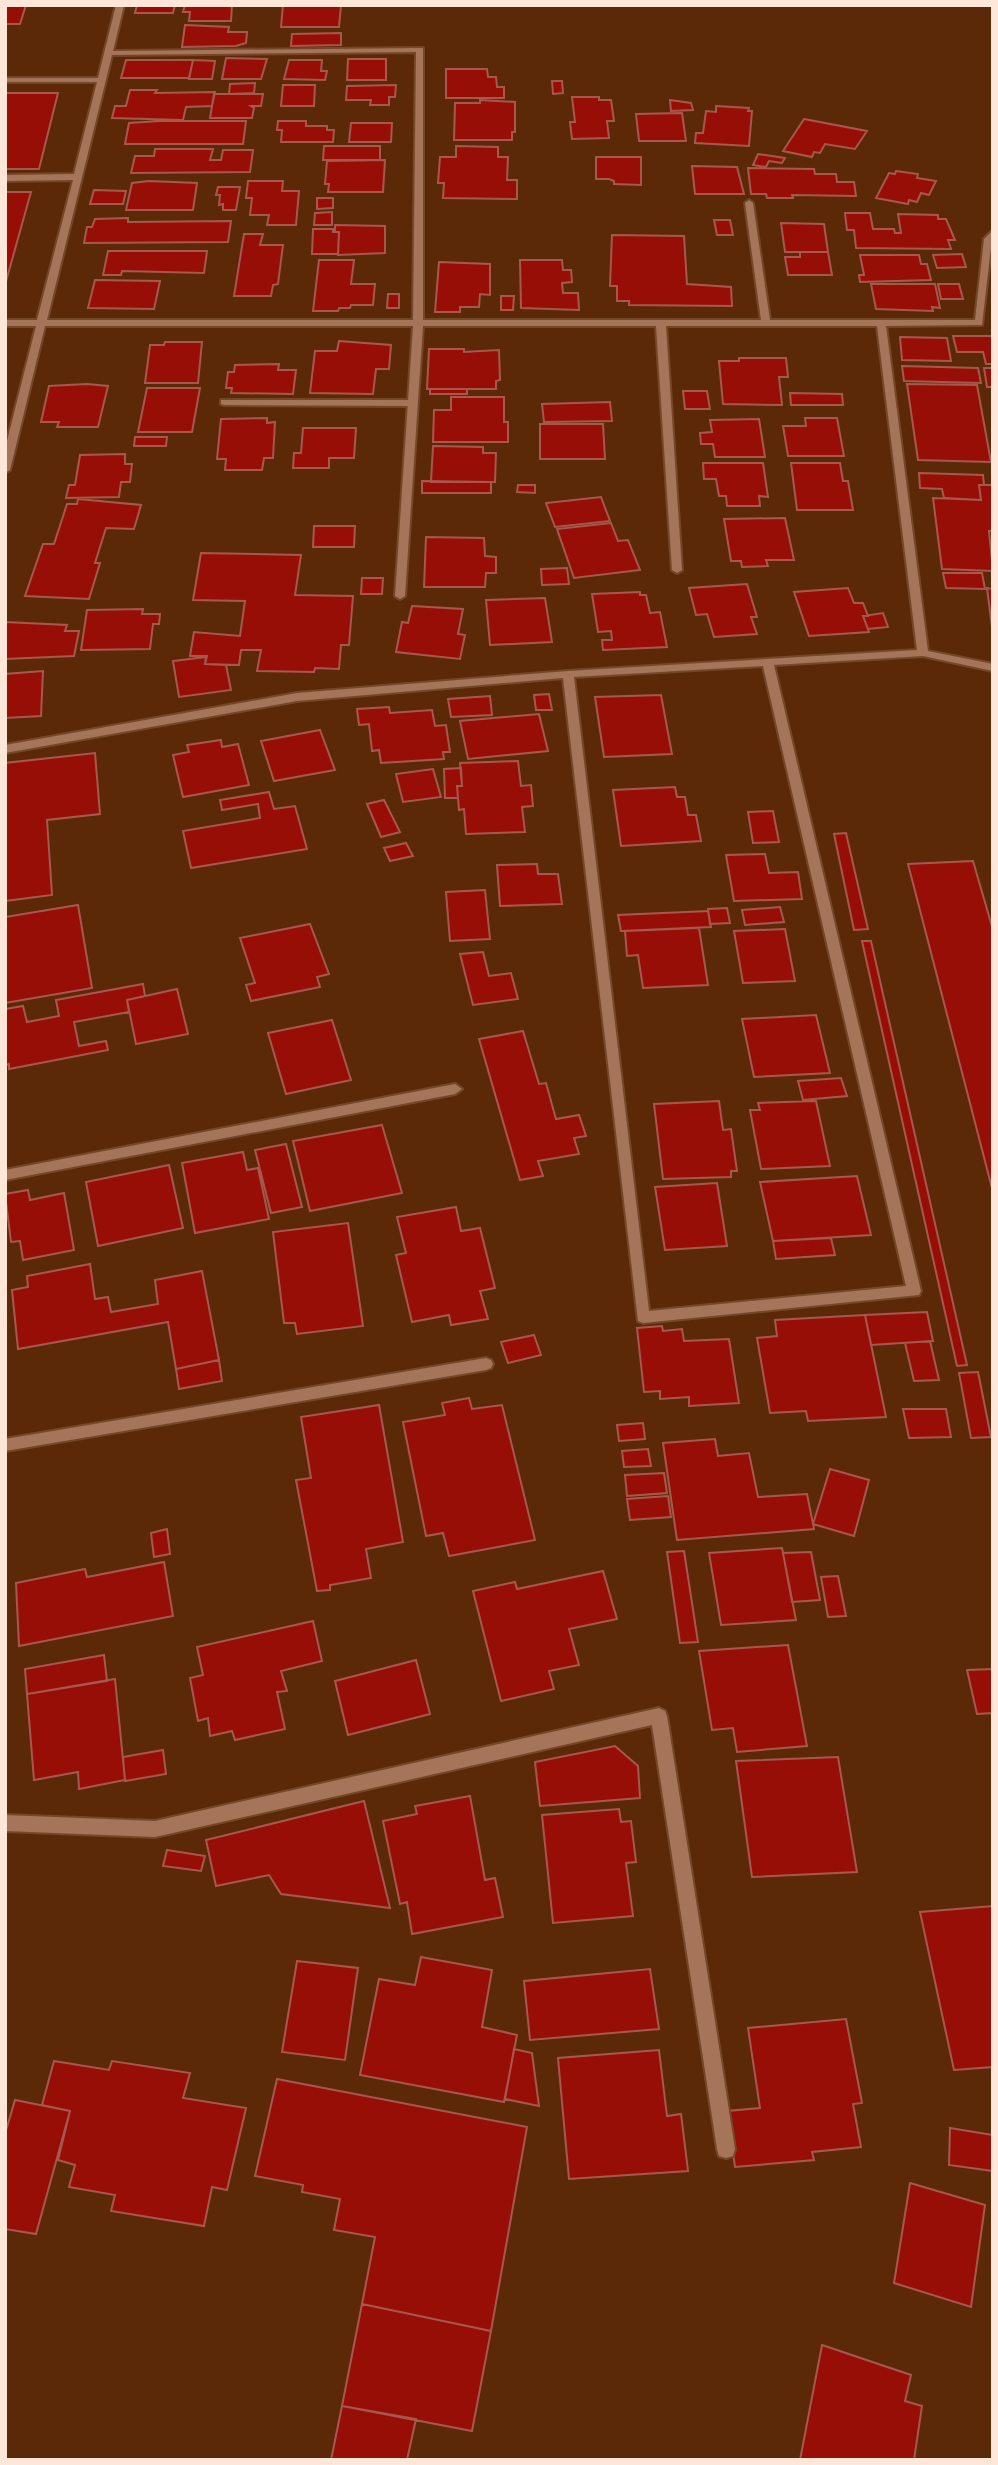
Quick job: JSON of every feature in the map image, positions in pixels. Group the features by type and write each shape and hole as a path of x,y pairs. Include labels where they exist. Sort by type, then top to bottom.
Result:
{"street":[{"path":"5,470 120,5"},
{"path":"107,54 420,50 418,325 400,596"},
{"path":"5,80 101,80"},
{"path":"5,178 76,177"},
{"path":"749,203 766,324"},
{"path":"5,323 979,323 988,239 993,233"},
{"path":"881,323 922,653"},
{"path":"661,324 677,570"},
{"path":"224,402 412,403"},
{"path":"5,749 297,697 568,674 922,653 993,668"},
{"path":"568,674 643,1317 914,1291 768,663"},
{"path":"5,1175 455,1089"},
{"path":"5,1445 486,1364"},
{"path":"5,1823 155,1829 659,1716 726,2149"}],"building":[{"path":"5,5 26,5 20,24 5,24"},
{"path":"137,5 175,5 173,13 135,13"},
{"path":"185,5 232,5 231,21 189,21 190,12 183,12"},
{"path":"283,5 341,5 339,27 281,27"},
{"path":"185,25 229,27 228,32 247,32 246,43 236,46 182,47"},
{"path":"341,33 341,45 291,46 292,34"},
{"path":"226,58 267,59 261,79 222,79"},
{"path":"348,59 386,59 386,80 347,80"},
{"path":"126,60 193,60 189,78 121,78"},
{"path":"193,60 215,61 212,79 189,79"},
{"path":"289,60 322,60 321,71 327,71 325,80 284,79"},
{"path":"446,69 487,69 488,77 496,77 497,87 504,87 504,98 446,98"},
{"path":"552,81 562,81 563,93 553,94"},
{"path":"255,83 254,93 229,94 230,84"},
{"path":"283,85 315,85 314,106 281,106"},
{"path":"396,85 395,97 389,97 389,105 370,105 371,100 346,100 347,86"},
{"path":"130,90 157,90 155,93 215,92 212,106 186,107 183,120 112,118 115,106 126,106"},
{"path":"5,93 58,93 39,169 5,169"},
{"path":"214,94 263,94 261,106 251,106 254,108 252,118 210,118"},
{"path":"572,97 611,100 614,121 607,121 609,138 572,139 570,122 575,122"},
{"path":"480,100 515,102 515,132 512,132 512,140 454,140 455,103 480,103"},
{"path":"670,100 691,103 693,110 671,111"},
{"path":"716,106 749,108 748,111 752,111 749,146 695,143 696,133 703,133 706,111 716,112"},
{"path":"682,113 686,141 639,141 636,114"},
{"path":"804,119 867,131 855,149 825,144 820,153 814,152 812,157 783,151"},
{"path":"246,121 243,144 125,144 129,123"},
{"path":"278,121 306,121 306,126 327,126 327,130 334,130 333,142 281,142 282,130 277,130"},
{"path":"351,123 392,123 391,142 349,142"},
{"path":"324,146 380,146 380,160 323,160"},
{"path":"456,146 498,147 498,157 508,157 507,180 517,180 517,199 443,198 444,183 438,183 440,157 456,157"},
{"path":"155,149 213,149 210,160 221,160 223,150 253,150 250,172 131,173 135,156 154,156"},
{"path":"758,154 785,158 782,163 769,161 766,167 753,165"},
{"path":"596,157 641,157 641,185 614,184 614,181 609,179 596,179"},
{"path":"385,160 383,192 328,192 329,184 325,184 327,161"},
{"path":"692,166 737,167 744,194 695,194"},
{"path":"748,168 814,169 815,174 836,174 837,182 854,182 856,196 792,195 793,198 767,198 766,194 751,194"},
{"path":"896,171 918,174 917,178 936,181 929,195 921,193 917,202 909,200 908,204 876,198 889,173 895,174"},
{"path":"248,181 283,181 282,191 299,191 296,225 267,225 269,215 250,215 252,198 246,198"},
{"path":"132,183 197,183 193,210 126,210"},
{"path":"218,187 240,187 236,210 223,210 223,204 219,205 220,195 216,195"},
{"path":"94,190 126,191 123,204 90,204"},
{"path":"5,192 31,192 5,285"},
{"path":"317,198 333,198 333,208 317,209"},
{"path":"332,212 332,225 314,225 315,213"},
{"path":"845,213 870,213 873,229 894,229 895,233 901,233 898,214 938,215 938,219 946,219 955,240 948,240 951,249 856,248 854,230 847,230"},
{"path":"128,218 128,222 231,221 228,242 84,243 87,227 92,227 95,219"},
{"path":"714,220 730,220 733,235 717,235"},
{"path":"781,223 824,224 828,252 785,252"},
{"path":"335,225 385,226 385,253 338,255 339,232 335,232"},
{"path":"313,229 333,229 333,232 339,232 338,254 312,254"},
{"path":"244,234 263,234 260,245 283,245 278,284 273,285 271,296 234,296"},
{"path":"612,235 684,236 687,284 731,287 732,306 629,305 629,301 617,301 617,286 610,286"},
{"path":"108,251 207,251 204,273 122,271 121,275 103,275"},
{"path":"800,252 828,252 832,275 788,275 785,257 800,257"},
{"path":"962,254 966,267 937,268 933,255"},
{"path":"860,255 919,255 921,264 927,264 931,280 860,282 859,275 864,275"},
{"path":"319,260 354,260 351,284 375,284 373,305 351,305 350,308 339,308 338,311 313,311"},
{"path":"520,260 562,260 563,270 571,270 572,282 562,283 563,293 578,293 579,310 521,308"},
{"path":"439,262 490,264 490,295 480,294 479,307 460,307 460,312 435,312"},
{"path":"95,280 160,281 154,309 88,308"},
{"path":"871,284 935,284 940,308 932,307 933,311 876,309"},
{"path":"938,284 959,284 963,299 941,299"},
{"path":"388,294 399,294 399,308 387,308"},
{"path":"501,296 514,296 513,310 501,310"},
{"path":"953,336 993,336 993,364 986,364 983,352 957,352"},
{"path":"900,337 947,338 951,361 902,360"},
{"path":"339,341 391,345 389,369 376,369 373,394 310,393 315,351 337,351"},
{"path":"165,342 202,342 198,383 145,383 150,345 164,345"},
{"path":"429,349 464,349 464,352 499,350 500,380 496,381 496,389 427,389"},
{"path":"739,358 786,358 788,377 779,377 782,405 723,404 719,361 739,361"},
{"path":"279,364 278,370 296,370 293,394 231,393 232,388 226,388 228,372 234,372 235,365"},
{"path":"902,366 978,368 981,383 904,381"},
{"path":"984,368 993,368 993,387 987,387"},
{"path":"907,384 977,385 991,462 918,460"},
{"path":"49,386 108,386 98,427 57,427 59,422 41,422"},
{"path":"147,388 200,388 192,432 138,432"},
{"path":"430,389 467,389 467,394 430,394"},
{"path":"683,391 707,391 710,409 685,409"},
{"path":"790,393 842,394 843,405 791,405"},
{"path":"451,397 504,397 504,422 508,422 508,442 433,442 434,410 451,410"},
{"path":"610,402 612,421 544,422 542,404"},
{"path":"267,418 267,423 275,422 273,458 264,458 262,470 225,470 226,459 217,459 221,419"},
{"path":"805,418 837,418 844,456 788,456 783,426 806,426"},
{"path":"759,419 765,457 715,457 713,444 701,444 700,433 712,432 710,420"},
{"path":"540,424 603,424 605,459 540,459"},
{"path":"303,428 356,428 354,458 329,458 329,468 293,468 294,453 301,453"},
{"path":"135,437 167,437 166,446 134,446"},
{"path":"433,446 483,447 483,453 496,453 495,482 431,482"},
{"path":"125,454 125,464 132,464 130,482 121,482 119,497 66,498 69,485 75,485 80,455"},
{"path":"703,463 763,463 768,497 759,496 760,506 727,506 726,496 719,496 716,479 704,479"},
{"path":"791,463 840,463 843,481 848,481 853,510 797,510"},
{"path":"919,473 983,475 984,485 979,485 981,500 944,498 942,489 920,488"},
{"path":"422,481 491,482 491,493 422,493"},
{"path":"518,485 535,485 535,493 517,492"},
{"path":"979,485 993,485 993,531 989,531 993,571 942,569 933,498 981,500"},
{"path":"601,497 610,521 555,527 546,503"},
{"path":"78,499 141,505 134,529 106,528 95,563 100,563 89,599 25,596 43,544 54,544 67,504 77,504"},
{"path":"785,518 794,560 766,560 768,566 742,567 741,561 731,561 724,519"},
{"path":"611,523 618,541 628,540 640,570 574,578 557,529"},
{"path":"314,526 355,526 354,547 313,547"},
{"path":"426,537 484,538 485,556 496,557 496,573 486,573 485,587 424,587"},
{"path":"201,553 301,555 295,595 353,596 349,645 341,645 339,669 315,668 314,672 257,671 261,650 241,650 239,665 205,664 207,656 190,656 194,632 240,636 245,601 193,600"},
{"path":"567,568 569,584 542,585 541,569"},
{"path":"943,573 982,573 985,589 946,588"},
{"path":"362,578 383,578 382,594 361,594"},
{"path":"747,584 757,617 751,617 757,634 714,637 707,614 696,615 689,588"},
{"path":"848,588 854,603 863,603 868,616 863,616 869,632 809,636 794,592"},
{"path":"987,588 993,589 993,635"},
{"path":"640,592 640,595 646,595 650,613 660,612 667,647 603,650 602,640 612,640 611,631 598,632 592,594"},
{"path":"545,598 552,642 490,645 486,600"},
{"path":"412,606 463,609 458,634 465,635 460,659 396,652 402,622 408,623"},
{"path":"143,609 142,614 160,614 159,624 153,624 150,649 81,650 87,610"},
{"path":"883,613 888,627 868,629 863,616"},
{"path":"5,622 67,625 65,631 79,631 74,656 5,659"},
{"path":"206,657 205,664 226,665 231,690 179,697 173,661"},
{"path":"43,671 41,716 5,718 5,674"},
{"path":"549,694 552,710 536,710 534,695"},
{"path":"661,695 672,754 604,757 595,697"},
{"path":"490,696 492,715 451,717 448,699"},
{"path":"389,707 390,713 432,710 435,726 446,725 450,752 443,752 444,759 381,763 379,750 372,751 369,724 359,725 357,709"},
{"path":"539,714 548,751 468,759 460,721"},
{"path":"320,730 335,770 274,781 261,741"},
{"path":"221,740 222,747 238,744 249,785 183,797 173,755 189,752 187,745"},
{"path":"95,753 100,814 47,820 52,895 5,901 5,763"},
{"path":"518,761 521,786 531,785 533,806 522,807 525,832 466,834 464,809 459,810 457,786 462,786 460,763"},
{"path":"461,768 462,786 457,786 458,798 445,798 444,769"},
{"path":"433,769 441,797 403,802 396,774"},
{"path":"675,787 677,797 685,797 688,815 696,815 701,841 621,846 613,790"},
{"path":"269,792 274,809 295,806 307,849 191,868 183,831 260,818 258,804 222,810 220,800"},
{"path":"384,800 400,832 381,837 367,804"},
{"path":"773,811 779,842 753,843 748,812"},
{"path":"846,833 868,929 854,930 834,834"},
{"path":"406,843 413,856 390,861 384,848"},
{"path":"765,854 769,873 798,872 802,899 734,901 726,855"},
{"path":"973,861 993,930 993,1192 908,864"},
{"path":"537,864 538,874 558,874 562,904 500,906 497,865"},
{"path":"485,890 490,939 450,941 446,892"},
{"path":"78,905 92,988 5,1003 5,917"},
{"path":"780,907 784,922 745,925 742,910"},
{"path":"727,908 730,923 710,924 708,909"},
{"path":"708,911 711,927 621,931 618,915"},
{"path":"310,924 329,974 317,977 320,987 251,1001 246,985 255,983 240,938"},
{"path":"699,928 708,985 643,988 638,955 627,956 625,931"},
{"path":"785,929 795,981 743,983 734,931"},
{"path":"862,941 871,941 967,1365 957,1366"},
{"path":"483,952 489,976 511,973 518,999 473,1005 460,954"},
{"path":"143,984 145,996 127,1000 129,1012 74,1022 79,1046 106,1041 108,1050 9,1069 9,1064 5,1065 5,1009 23,1006 27,1022 59,1016 56,1000"},
{"path":"177,989 188,1034 136,1044 127,1000"},
{"path":"816,1015 830,1073 754,1077 742,1019"},
{"path":"332,1020 351,1080 286,1094 268,1033"},
{"path":"523,1031 539,1084 546,1083 556,1119 579,1115 586,1136 574,1138 579,1154 538,1161 543,1176 520,1180 479,1039"},
{"path":"841,1078 847,1096 803,1100 798,1081"},
{"path":"719,1101 723,1130 731,1129 737,1171 731,1171 731,1177 663,1179 654,1104"},
{"path":"816,1101 830,1166 761,1169 750,1110 760,1110 758,1103"},
{"path":"382,1125 402,1193 310,1211 293,1141"},
{"path":"286,1144 302,1207 271,1213 255,1150"},
{"path":"243,1152 247,1170 258,1168 269,1219 195,1233 182,1163"},
{"path":"169,1165 183,1228 98,1246 86,1182"},
{"path":"857,1176 871,1235 773,1241 760,1182"},
{"path":"717,1183 727,1246 665,1250 655,1187"},
{"path":"28,1190 30,1200 64,1193 74,1250 23,1260 20,1241 11,1242 5,1194"},
{"path":"456,1207 461,1231 480,1228 495,1288 480,1291 488,1319 451,1325 449,1315 412,1322 396,1255 406,1253 397,1217"},
{"path":"348,1223 363,1326 297,1334 295,1323 284,1323 273,1232"},
{"path":"831,1238 835,1255 776,1259 773,1241"},
{"path":"90,1264 95,1299 108,1297 111,1312 158,1304 155,1280 202,1271 219,1360 176,1369 168,1322 18,1349 12,1290 28,1287 27,1276"},
{"path":"927,1312 933,1341 871,1345 865,1315"},
{"path":"865,1315 886,1417 808,1421 806,1411 770,1413 757,1338 777,1336 775,1320"},
{"path":"662,1326 663,1331 682,1329 684,1341 729,1339 739,1403 689,1406 689,1397 660,1399 660,1391 644,1392 637,1328"},
{"path":"534,1335 541,1355 508,1363 501,1342"},
{"path":"930,1341 939,1380 914,1381 905,1343"},
{"path":"219,1360 222,1381 179,1389 176,1369"},
{"path":"978,1372 991,1437 971,1438 959,1373"},
{"path":"469,1398 472,1409 502,1405 535,1540 449,1556 443,1533 426,1536 403,1422 445,1415 442,1403"},
{"path":"379,1405 403,1542 366,1549 371,1578 330,1585 330,1590 317,1591 296,1480 311,1478 301,1417"},
{"path":"903,1409 946,1409 951,1437 909,1438"},
{"path":"643,1423 645,1439 619,1441 617,1425"},
{"path":"715,1439 718,1456 749,1453 758,1497 807,1494 814,1529 677,1540 663,1443"},
{"path":"648,1449 651,1466 624,1467 622,1451"},
{"path":"830,1469 869,1480 854,1536 813,1524"},
{"path":"664,1473 667,1493 627,1496 625,1475"},
{"path":"668,1496 671,1517 630,1520 627,1499"},
{"path":"167,1529 170,1554 154,1557 151,1533"},
{"path":"782,1548 796,1620 721,1625 709,1553"},
{"path":"684,1551 698,1642 680,1643 667,1552"},
{"path":"811,1552 820,1600 792,1602 783,1553"},
{"path":"164,1562 173,1616 19,1646 16,1583 85,1569 87,1577"},
{"path":"603,1571 617,1619 569,1629 579,1665 549,1671 554,1689 501,1701 473,1591 515,1582 517,1589"},
{"path":"838,1576 846,1616 828,1617 821,1577"},
{"path":"313,1621 322,1661 281,1671 287,1691 277,1692 285,1729 235,1740 232,1731 210,1736 208,1718 198,1721 190,1678 203,1675 197,1647"},
{"path":"788,1645 807,1746 737,1752 733,1728 712,1730 699,1651"},
{"path":"104,1655 107,1681 27,1694 25,1669"},
{"path":"416,1660 430,1714 348,1735 335,1681"},
{"path":"993,1669 993,1713 977,1714 967,1670"},
{"path":"115,1679 125,1780 79,1789 78,1772 34,1780 27,1694"},
{"path":"615,1746 638,1766 640,1798 540,1806 535,1762"},
{"path":"163,1750 166,1774 125,1781 123,1757"},
{"path":"838,1757 857,1872 752,1877 736,1761"},
{"path":"470,1796 485,1880 495,1878 503,1917 412,1934 407,1902 400,1904 383,1821 417,1814 415,1806"},
{"path":"364,1801 390,1908 281,1894 269,1875 216,1886 206,1840"},
{"path":"619,1809 621,1822 631,1821 636,1862 626,1863 633,1916 553,1923 542,1815"},
{"path":"167,1850 205,1856 201,1871 163,1866"},
{"path":"993,1906 993,2067 954,2070 920,1912"},
{"path":"421,1957 492,1970 482,2027 517,2035 504,2102 360,2075 379,1979 415,1985"},
{"path":"297,1961 358,1968 345,2060 282,2052"},
{"path":"650,1969 659,2029 530,2040 524,1981"},
{"path":"846,2019 862,2103 853,2104 861,2147 812,2152 814,2160 735,2167 727,2111 760,2108 748,2028"},
{"path":"514,2049 532,2053 539,2106 505,2099"},
{"path":"659,2050 667,2116 681,2114 688,2171 569,2179 558,2058"},
{"path":"54,2061 109,2070 112,2061 190,2073 183,2098 246,2108 227,2190 212,2187 204,2226 111,2211 115,2195 69,2187 75,2165 58,2160 70,2111 42,2105"},
{"path":"277,2079 527,2127 491,2331 362,2304 375,2237 334,2230 340,2199 302,2192 303,2185 255,2176"},
{"path":"15,2100 70,2111 36,2234 5,2229 5,2134"},
{"path":"950,2128 993,2135 993,2171 949,2165"},
{"path":"910,2183 985,2205 971,2307 894,2283"},
{"path":"362,2304 491,2331 472,2431 342,2406"},
{"path":"822,2345 911,2375 905,2401 922,2406 914,2460 800,2460"},
{"path":"342,2406 416,2419 407,2460 331,2460"}]}
